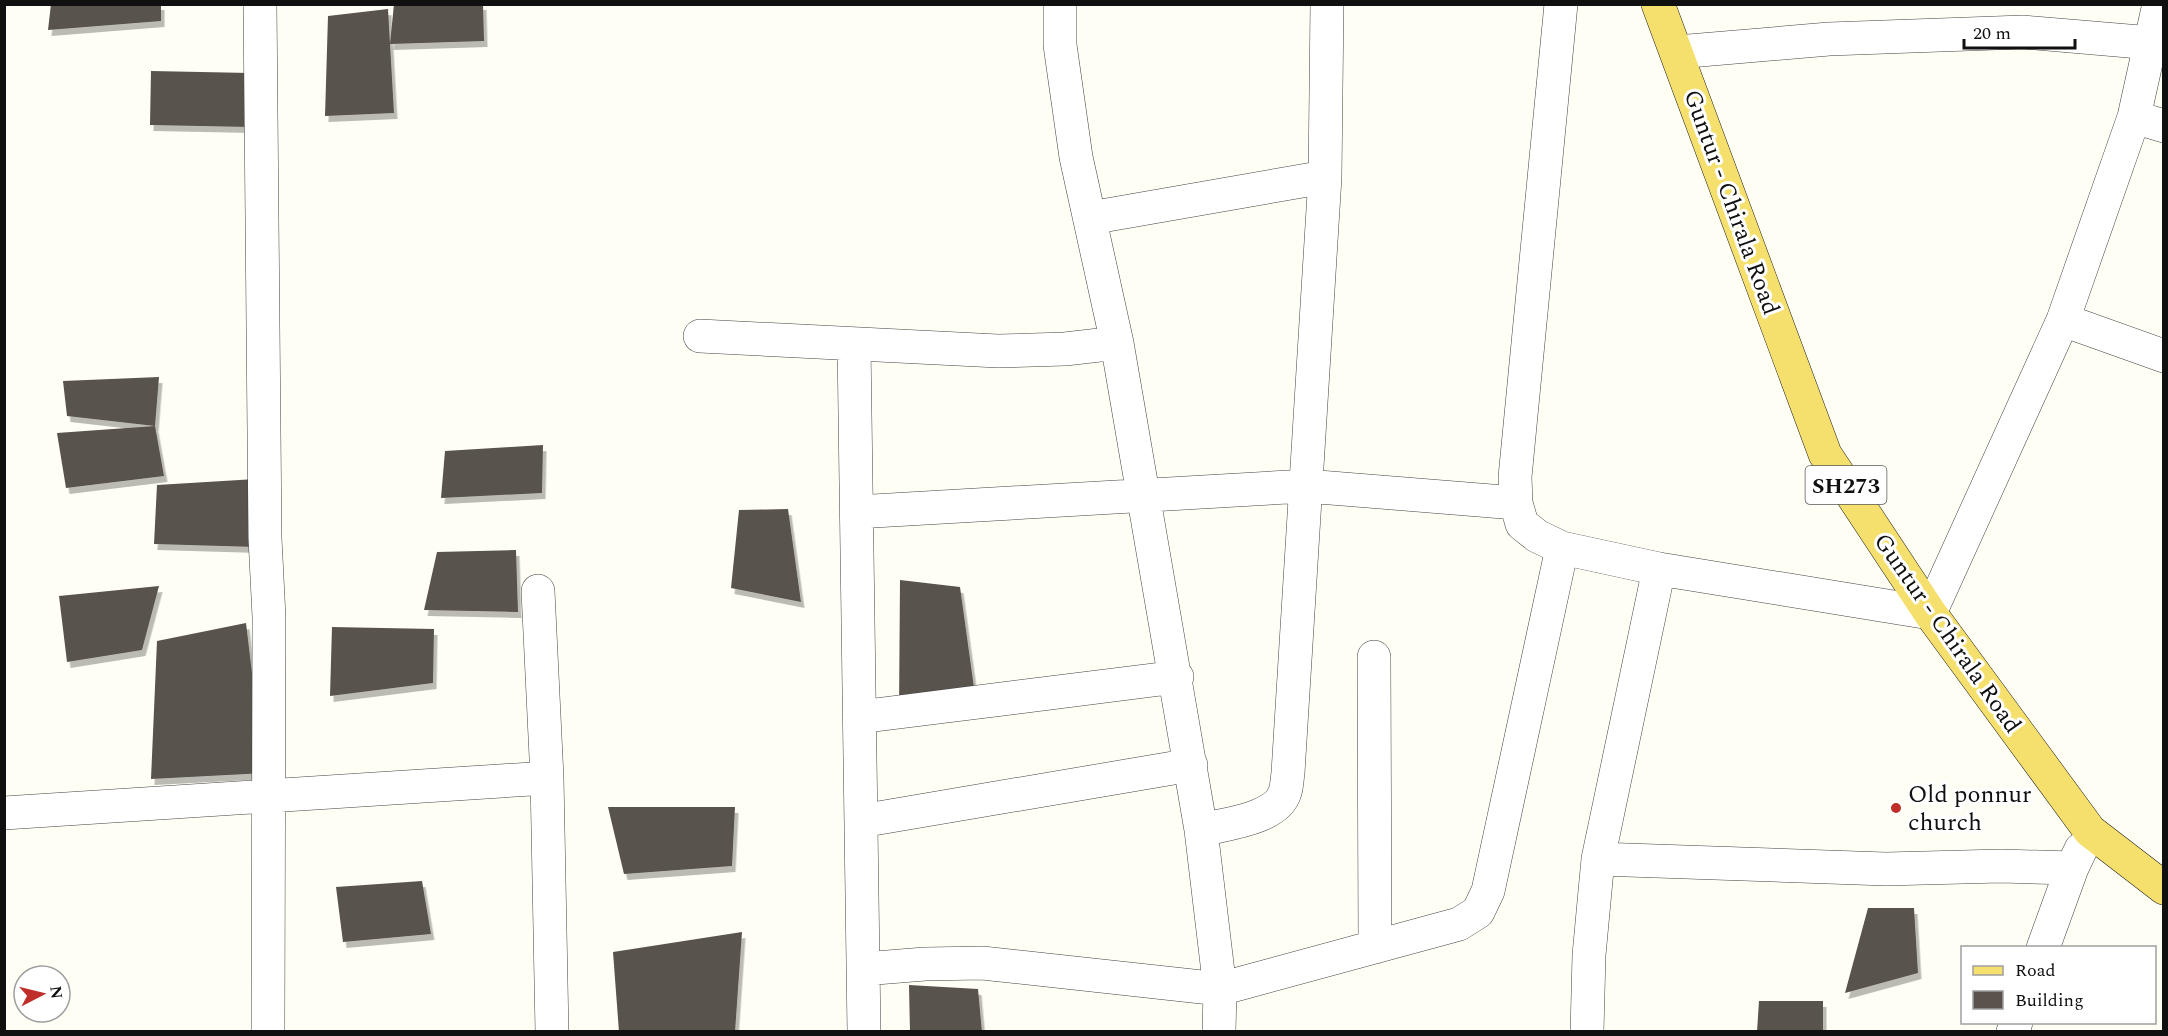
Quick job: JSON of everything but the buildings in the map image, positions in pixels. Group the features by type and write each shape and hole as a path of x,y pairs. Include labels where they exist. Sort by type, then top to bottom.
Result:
{"main road":[{"name":"Guntur - Chirala Road","path":"1658,4 1826,454 1930,613 2090,831 2163,888"}],"street":[{"path":"260,4 265,538 269,617 268,1032"},
{"path":"1060,4 1060,45 1076,157 1118,343 1202,830 1220,989 1219,1032"},
{"path":"1202,830 1263,815 1275,807 1285,794 1326,177 1327,4"},
{"path":"1560,4 1515,477 1516,504 1522,524 1537,536 1562,548 1659,569 1930,613 2063,320 2149,121 2151,43 2159,4"},
{"path":"1677,52 1829,39 2023,32 2151,43"},
{"path":"1090,218 1326,177"},
{"path":"2063,320 2163,356"},
{"path":"700,336 998,351 1065,350 1118,343"},
{"path":"854,345 864,1032"},
{"path":"856,512 1306,486 1516,504"},
{"path":"863,969 925,964 982,963 1220,989 1459,924 1478,912 1488,891 1562,548"},
{"path":"1587,1032 1589,955 1598,859 1659,569"},
{"path":"538,591 547,778 552,1032"},
{"path":"1374,657 1375,947"},
{"path":"858,717 1176,677"},
{"path":"861,821 1191,765"},
{"path":"4,813 547,778"},
{"path":"2044,946 2072,868 2090,831"},
{"path":"1598,859 1886,869 2001,866 2072,868"}],"place":[{"name":"Old ponnur church","path":"1896,808"}]}
